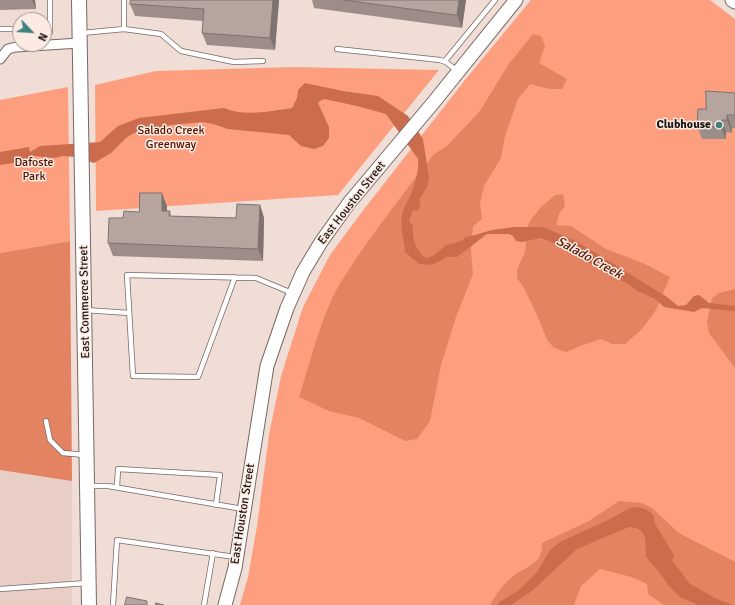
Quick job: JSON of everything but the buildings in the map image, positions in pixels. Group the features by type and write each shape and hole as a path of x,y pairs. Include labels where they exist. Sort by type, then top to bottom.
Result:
{"main road":[{"name":"East Commerce Street","path":"79,0 89,605"},
{"name":"East Houston Street","path":"225,605 237,557 267,366 284,315 303,272 321,242 349,204 516,0"}],"street":[{"path":"52,41 80,38"},
{"path":"0,59 8,49 12,48"}],"lane":[{"path":"50,0 50,12"},
{"path":"124,0 124,29"},
{"path":"445,61 495,0"},
{"path":"0,29 12,29"},
{"path":"80,38 124,29 161,34 181,51 234,62 262,61"},
{"path":"337,49 440,60 445,61 458,72"},
{"path":"235,277 198,377 133,376 127,275 235,277 256,278 293,294"},
{"path":"85,310 130,313"},
{"path":"46,421 50,440 63,453 87,456"},
{"path":"117,487 118,469 220,476 216,505"},
{"path":"87,486 117,487 245,510"},
{"path":"113,605 117,540 237,557"},
{"path":"204,605 213,553"},
{"path":"0,589 89,583"}],"shaded area":[{"path":"533,34 541,36 545,46 539,63 567,79 562,89 549,89 530,84 518,99 505,136 501,158 484,186 480,204 482,219 473,226 471,252 473,274 456,317 441,365 430,421 417,439 405,441 359,418 329,411 299,397 326,312 339,285 384,219 433,155 448,145 480,111 508,65"},
{"path":"563,194 565,206 559,214 556,225 571,226 606,249 645,264 670,277 656,310 642,329 625,344 612,344 601,339 566,352 554,348 547,340 524,288 517,278 517,270 525,252 530,221 541,207 555,195"},
{"path":"70,241 72,481 0,470 0,253"},
{"path":"735,289 735,368 709,333 707,322 712,298 719,293"},
{"path":"0,470 72,481 72,605 0,605"},
{"path":"619,501 642,503 652,508 679,533 735,562 735,605 664,605 648,594 647,584 630,577 600,569 581,586 574,605 490,605 507,581 536,561 541,551 542,543 589,521"}],"green space":[{"path":"531,0 710,0 735,19 735,605 240,605 248,577 257,526 269,435 281,376 303,307 330,255 361,213 465,80"},
{"name":"Salado Creek Greenway","path":"293,67 439,70 338,195 96,211 95,85 156,71"},
{"name":"Dafoste Park","path":"68,87 70,241 0,253 0,100"}],"water":[{"name":"Salado Creek","path":"305,83 343,91 378,96 408,116 423,139 429,178 427,187 420,198 420,206 417,211 414,210 412,212 409,222 413,225 413,234 417,248 426,258 433,256 446,245 492,230 514,227 543,227 576,241 667,297 678,306 686,305 694,296 699,295 709,303 735,306 735,311 702,308 694,312 664,307 655,299 636,290 556,244 541,238 522,242 516,241 513,236 509,234 487,234 457,257 447,257 432,265 419,264 405,252 401,225 403,212 412,192 416,178 418,159 386,114 324,99 318,103 329,127 329,138 323,146 314,149 301,146 289,135 228,129 203,122 172,125 134,133 126,138 111,153 94,163 75,157 63,156 55,158 34,156 27,161 0,165 0,152 29,147 30,152 40,146 100,142 118,126 139,118 224,108 232,111 249,113 292,108 297,98 298,90"},
{"path":"639,507 649,511 654,517 655,524 674,555 672,560 690,584 717,599 733,605 698,605 680,597 669,586 646,557 645,537 643,533 640,530 629,527 577,549 532,591 511,605 497,605 518,591 537,572 551,549 560,542 630,508"}],"place":[{"name":"Clubhouse","path":"719,125"}]}
